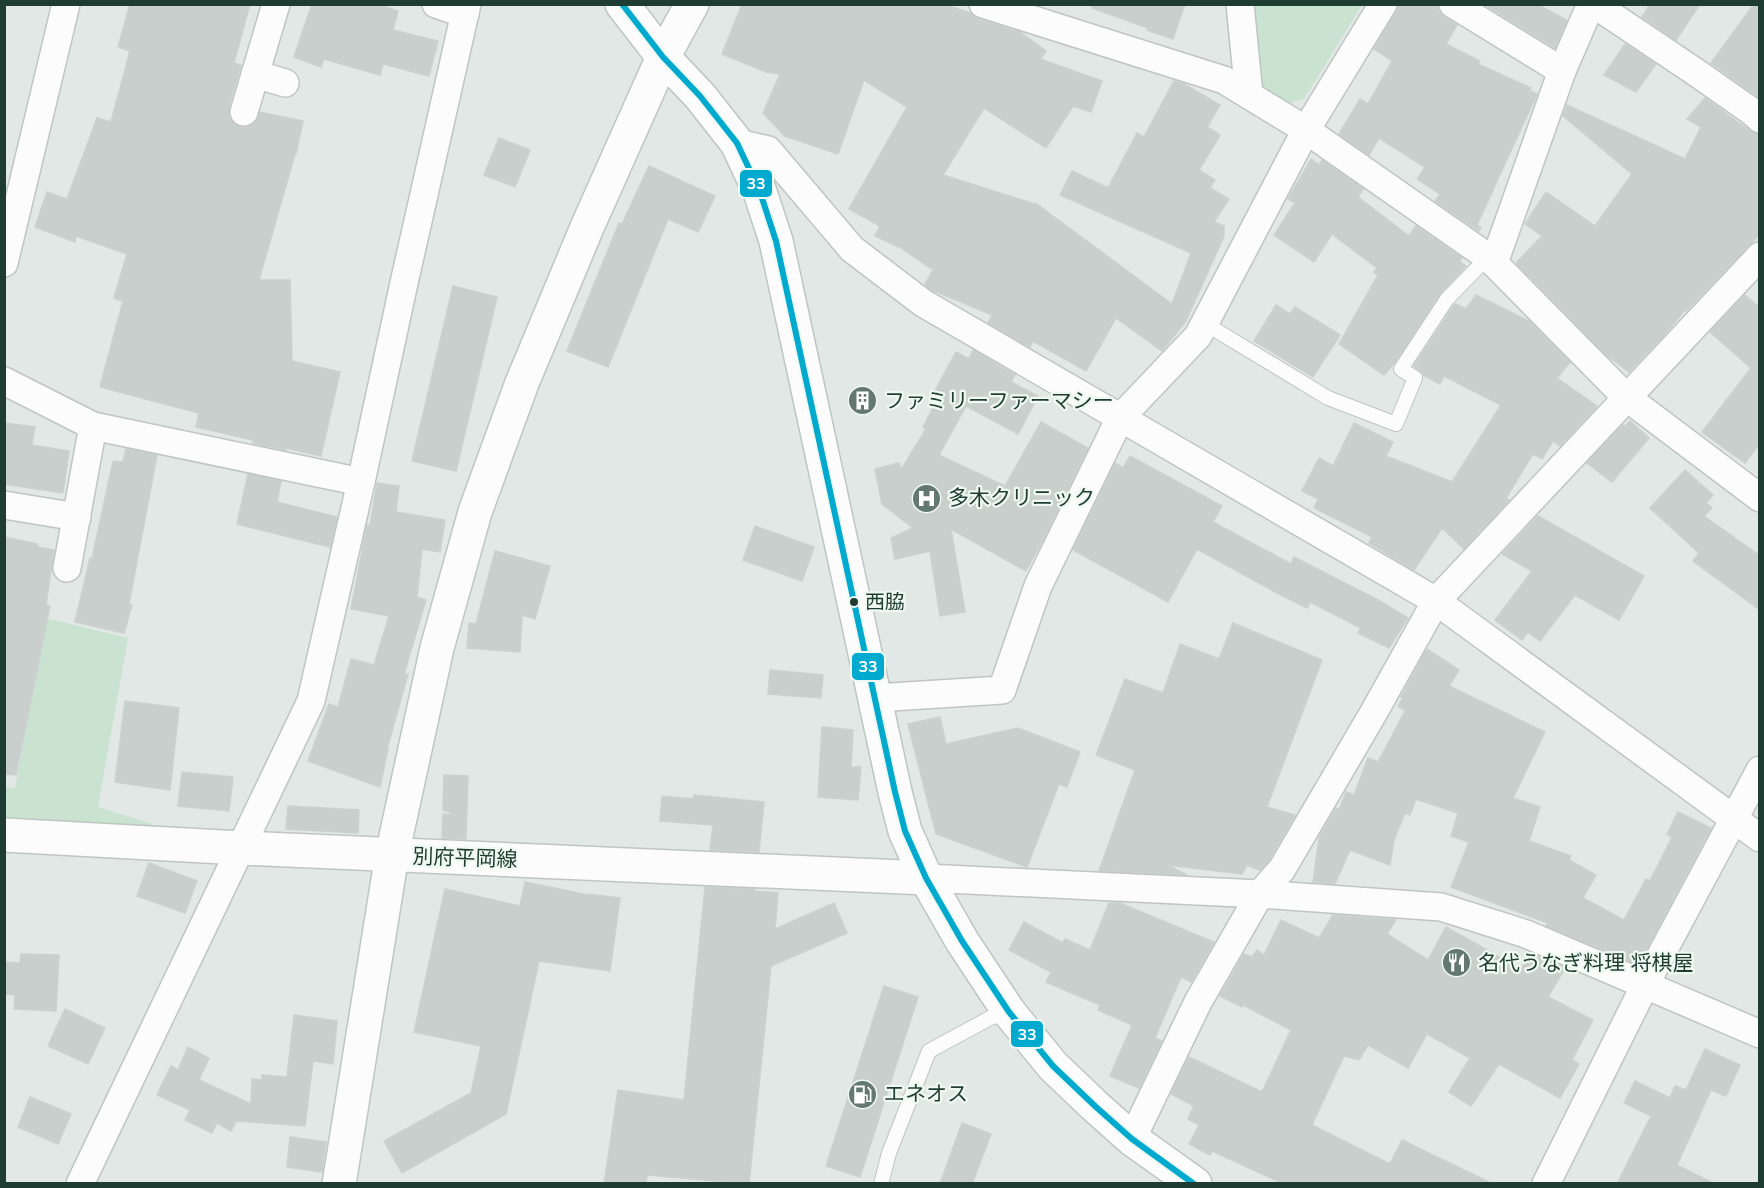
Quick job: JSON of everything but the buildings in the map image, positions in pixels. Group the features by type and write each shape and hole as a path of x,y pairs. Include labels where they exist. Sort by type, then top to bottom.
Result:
{"main road":[{"path":"622,4 663,57 700,96 737,143 760,192 776,242 895,792 905,831 926,878 962,941 1009,1012 1053,1066 1132,1139 1195,1184"},
{"path":"339,1184 392,855 437,648 475,512 526,373 588,225 663,57 692,4"},
{"name":"別府平岡線","path":"4,835 241,848 926,878"}],"street":[{"path":"4,263 66,4"},
{"path":"244,112 276,4"},
{"path":"80,1184 311,700 362,482 466,9 436,4"},
{"path":"983,4 1027,10 1224,80 1306,130 1491,260 1626,397 1760,498"},
{"path":"1240,4 1249,95"},
{"path":"875,698 1002,690 1038,586 1120,418 1198,336 1306,130 1383,4"},
{"path":"1453,4 1562,71"},
{"path":"1491,260 1562,71 1593,4 1694,71 1760,119"},
{"path":"255,75 285,83"},
{"path":"737,143 768,150 852,249 923,303 1436,601 1760,838"},
{"path":"1132,1139 1198,1002 1260,894 1288,859 1436,601 1760,256"},
{"path":"4,381 93,426 362,482"},
{"path":"67,568 93,426"},
{"path":"4,505 77,517"},
{"path":"1546,1184 1645,985 1760,770"},
{"path":"926,878 1260,894 1441,907 1526,934 1760,1034"}],"lane":[{"path":"1204,323 1328,398 1396,424 1415,378 1401,369 1447,299 1491,260"},
{"path":"881,1184 889,1152 929,1051 990,1018 1009,1012"}],"green space":[{"path":"1247,5 1362,5 1304,99 1288,103 1252,79"},
{"path":"46,618 128,638 98,807 152,824 146,829 5,819 5,787 15,788"}],"transit line":[{"name":"33","path":"622,4 663,57 700,96 737,143 760,192 776,241 895,792 905,831 926,878 962,941 1009,1012 1053,1066 1132,1139 1194,1184"}],"place":[{"name":"ファミリーファーマシー","path":"863,401"},
{"name":"多木クリニック","path":"927,498"},
{"name":"西脇","path":"854,602"},
{"name":"名代うなぎ料理 将棋屋","path":"1457,963"},
{"name":"エネオス","path":"863,1094"}]}
